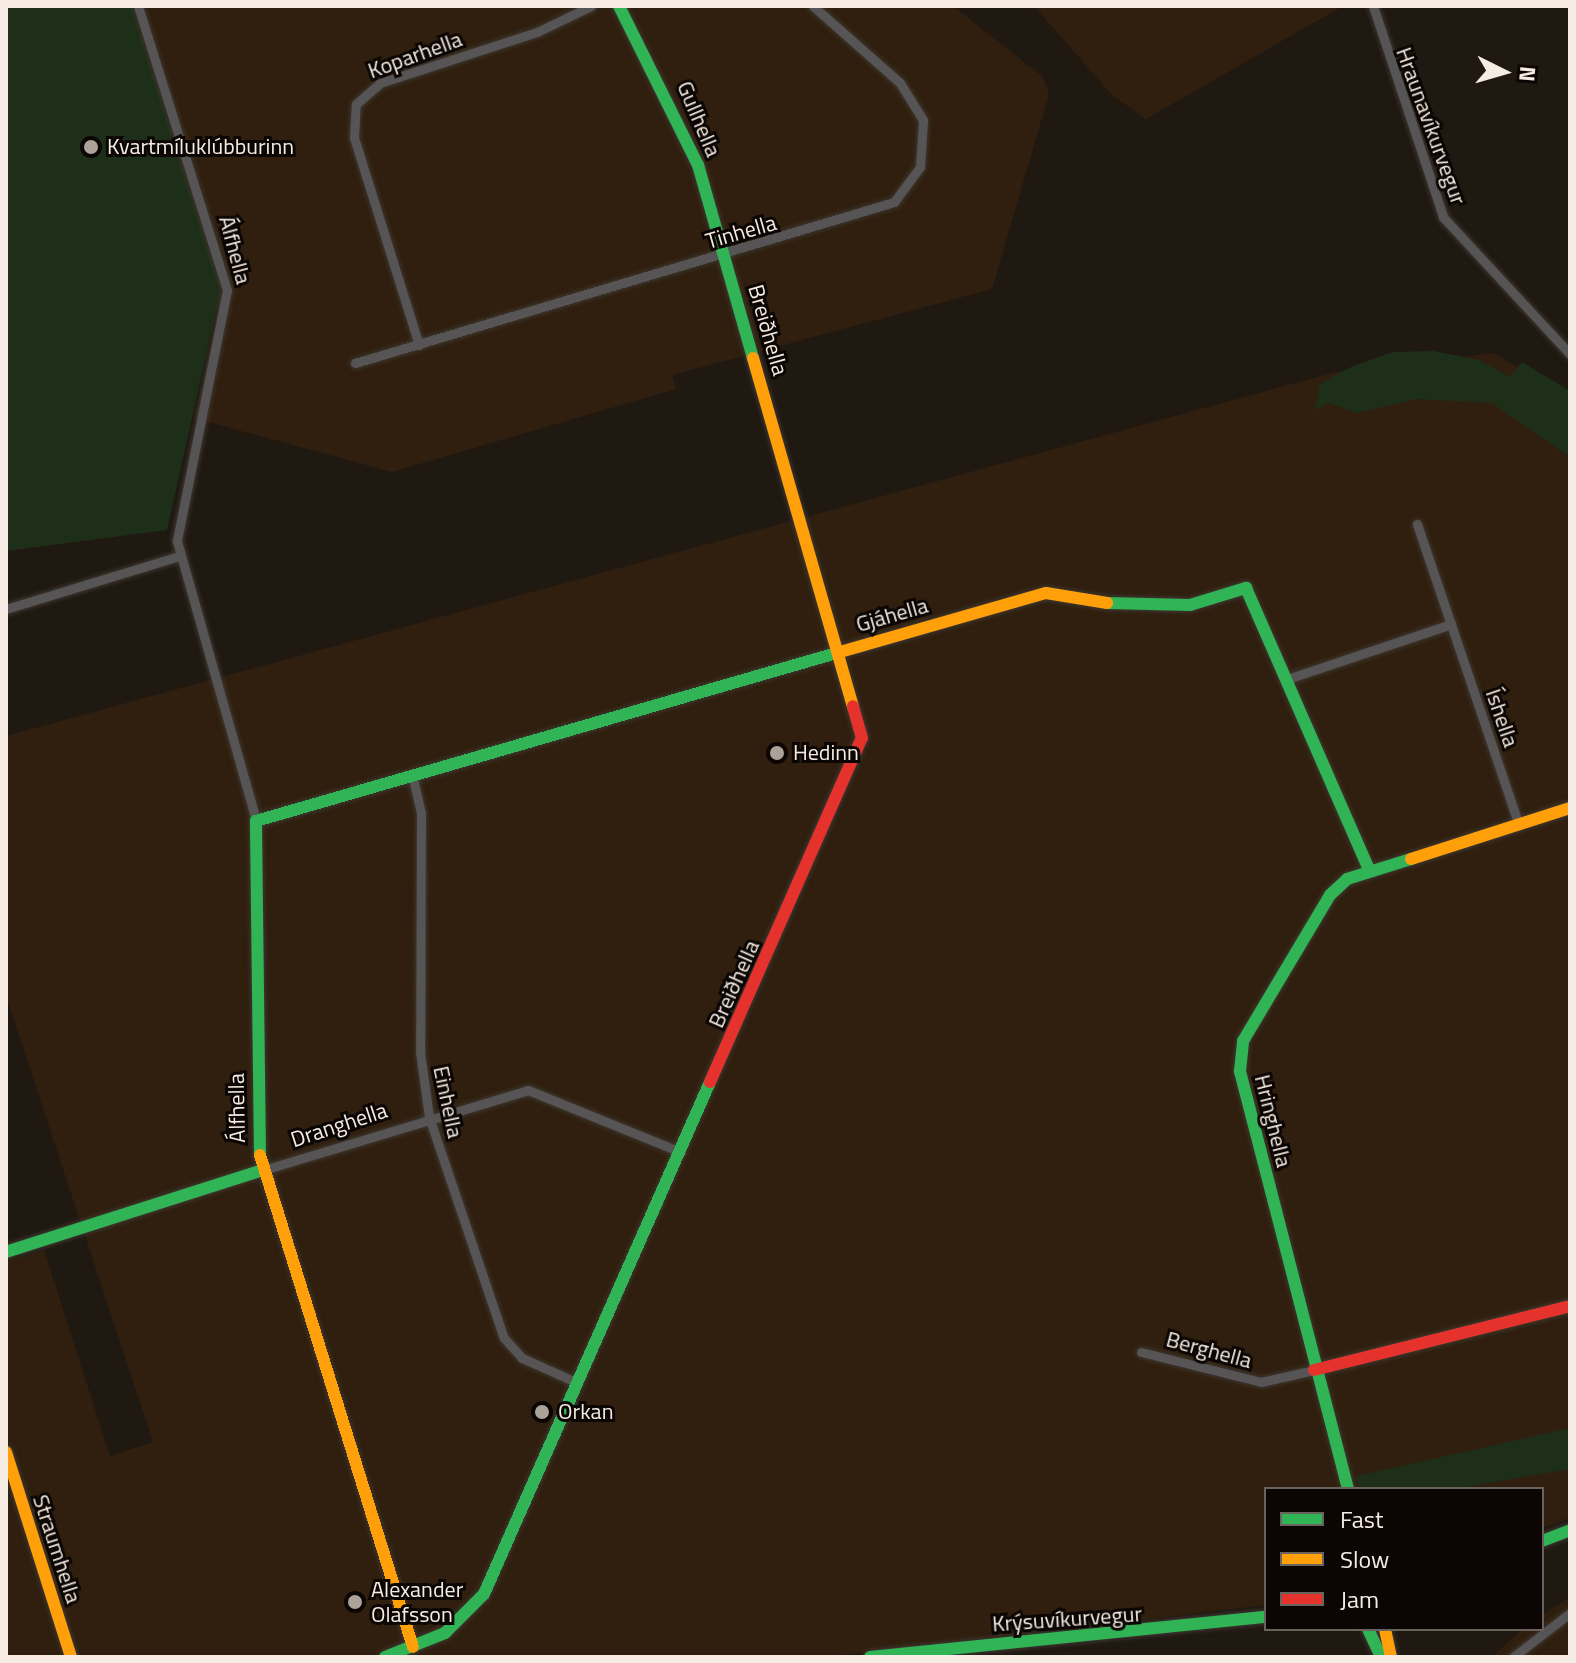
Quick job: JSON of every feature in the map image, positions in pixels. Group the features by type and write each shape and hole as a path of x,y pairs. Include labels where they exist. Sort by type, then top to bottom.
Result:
{"street":[{"name":"Álfhella","path":"138,6 227,290 179,512 179,556 256,821 260,1171 413,1647"},
{"name":"Koparhella","path":"419,345 354,138 356,104 380,83 537,32 591,6"},
{"name":"Gullhella","path":"619,6 678,114 727,255"},
{"name":"Tinhella","path":"355,363 882,210 910,187 920,167 923,120 908,92 813,6"},
{"name":"Hraunavíkurvegur","path":"1373,6 1443,217 1570,354"},
{"name":"Breiðhella","path":"385,1657 456,1625 480,1602 857,756 859,717 727,255"},
{"name":"Íshella","path":"1417,524 1518,823"},
{"path":"6,609 179,556"},
{"name":"Gjáhella","path":"256,821 1046,593 1134,608 1190,605 1246,588 1290,678 1369,870"},
{"path":"1290,678 1451,624"},
{"name":"Einhella","path":"412,774 421,813 420,1052 429,1117 504,1338 522,1358 578,1383"},
{"name":"Hringhella","path":"1347,1487 1314,1370 1240,1058 1249,1026 1330,895 1369,870 1570,808"},
{"name":"Dranghella","path":"6,1252 513,1091 542,1092 681,1152"},
{"path":"1314,1370 1570,1306"},
{"name":"Berghella","path":"1141,1352 1261,1382 1314,1370"},
{"name":"Straumhella","path":"6,1452 71,1657"},
{"path":"1544,1540 1570,1530"},
{"path":"1513,1657 1570,1613"},
{"name":"Krýsuvíkurvegur","path":"870,1657 1264,1617"},
{"path":"1369,1631 1381,1657"},
{"path":"1385,1631 1391,1657"}],"shaded area":[{"path":"132,6 953,6 1043,77 1049,94 992,289 672,375 676,389 392,472 194,418 219,315"},
{"path":"1034,6 1343,6 1146,119 1112,95"},
{"path":"1494,353 1570,400 1570,1518 1544,1527 1544,1487 1264,1487 1264,1605 825,1657 6,1657 6,1262 44,1250 110,1456 153,1442 6,996 6,736 1336,372"},
{"path":"1570,1597 1570,1657 1492,1657 1521,1631 1544,1631 1544,1614"}],"green space":[{"name":"Kvartmíluklúbburinn","path":"6,6 132,6 221,288 167,530 6,551"},
{"path":"1433,351 1479,360 1510,377 1522,362 1570,391 1570,457 1492,403 1417,399 1356,413 1329,403 1315,410 1320,384 1353,366 1393,352"},
{"path":"1570,1428 1570,1469 1466,1487 1357,1487 1357,1476"}],"traffic: fast":[{"path":"619,6 698,165 753,358"},
{"path":"1107,603 1190,605 1246,588 1369,870"},
{"path":"260,1155 256,821 840,652"},
{"path":"1347,1487 1240,1071 1243,1041 1330,895 1347,879 1411,859"},
{"path":"385,1657 445,1633 484,1594 710,1082"},
{"path":"6,1252 260,1171"},
{"path":"1544,1540 1570,1530"},
{"path":"870,1657 1264,1617"},
{"path":"1369,1631 1381,1657"}],"traffic: slow":[{"path":"753,358 853,706"},
{"path":"840,652 1046,593 1107,603"},
{"path":"1411,859 1570,808"},
{"path":"260,1155 413,1647"},
{"path":"6,1452 71,1657"},
{"path":"1385,1631 1391,1657"}],"traffic: jam":[{"path":"710,1082 862,738 853,706"},
{"path":"1314,1370 1570,1306"}],"place":[{"name":"Kvartmíluklúbburinn","path":"91,147"},
{"name":"Hedinn","path":"777,753"},
{"name":"Orkan","path":"542,1412"},
{"name":"Alexander Olafsson","path":"355,1602"}]}
